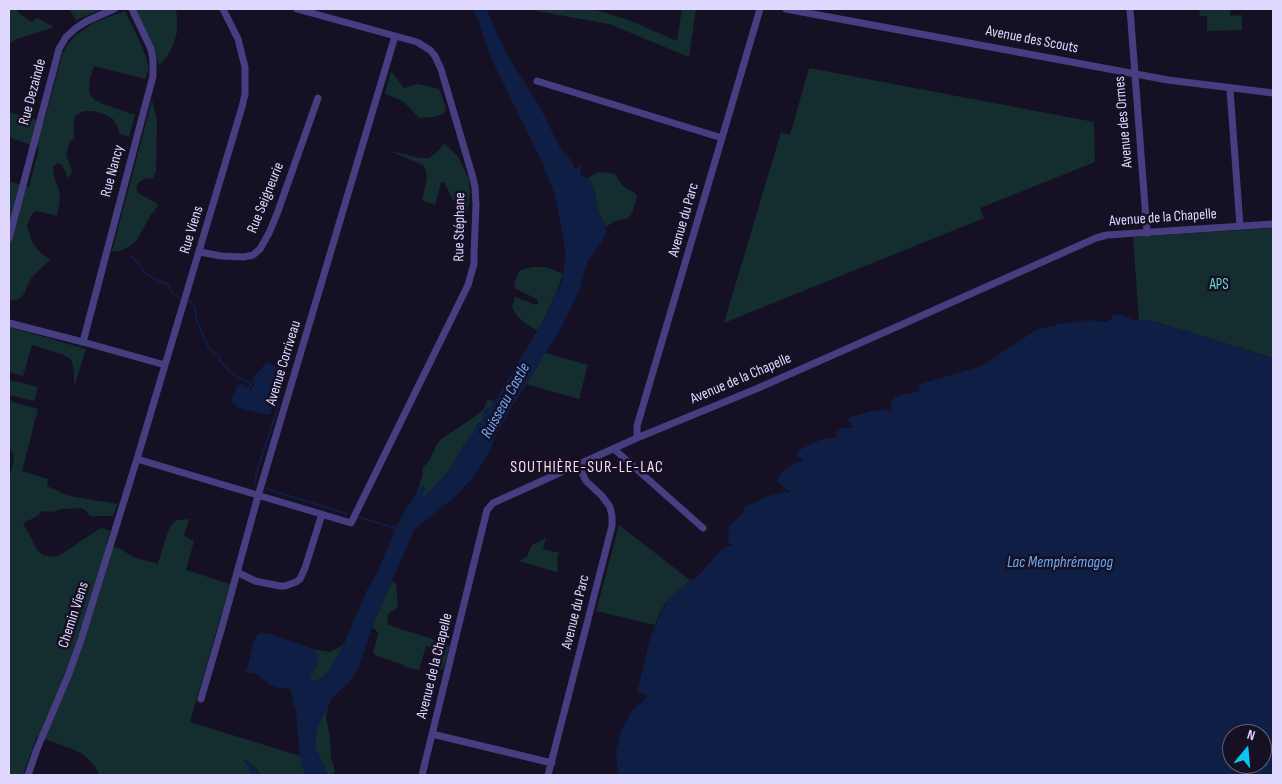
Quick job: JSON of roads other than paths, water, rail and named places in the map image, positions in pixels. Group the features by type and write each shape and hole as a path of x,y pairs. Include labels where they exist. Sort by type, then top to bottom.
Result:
{"street":[{"name":"Rue Dezainde","path":"9,238 59,49 66,37 76,28 114,9"},
{"name":"Rue Nancy","path":"83,342 153,76 153,59 150,49 132,9"},
{"name":"Rue Viens","path":"137,460 239,121 245,94 245,67 242,53 233,28 223,9"},
{"name":"Rue Stéphane","path":"297,9 417,42 435,56 441,69 475,187 474,254 471,275 464,294 351,523 322,514"},
{"name":"Avenue du Parc","path":"638,438 638,426 760,9"},
{"name":"Avenue des Scouts","path":"786,9 1176,82 1273,93"},
{"name":"Avenue des Ormes","path":"1130,9 1147,233"},
{"name":"Avenue Corriveau","path":"200,698 258,496 396,36"},
{"path":"536,81 722,138"},
{"path":"1230,89 1240,226"},
{"name":"Rue Seigneurie","path":"200,252 244,257 260,249 277,214 318,98"},
{"name":"Avenue de la Chapelle","path":"422,775 488,508 493,503 638,438 886,332 1093,239 1104,236 1273,224"},
{"path":"9,323 165,365"},
{"path":"614,449 703,528"},
{"path":"137,460 322,514 305,568 296,582 280,586 256,581 237,572"},
{"name":"Chemin Viens","path":"28,775 81,640 137,460"},
{"name":"Avenue du Parc","path":"548,775 612,526 610,507 602,496 586,481 582,473 581,464"},
{"path":"432,734 552,763"}],"water":[{"name":"Ruisseau Castle","path":"473,9 486,9 507,55 540,107 561,150 576,169 583,166 580,169 580,173 591,181 598,210 606,227 606,233 587,263 580,289 561,328 506,417 495,436 491,449 475,475 457,495 414,530 372,627 359,667 349,682 333,697 318,725 316,749 328,775 305,775 300,756 296,712 290,689 272,686 256,674 246,672 255,638 260,633 270,634 313,649 318,660 310,676 311,680 313,682 324,677 341,651 367,590 377,573 407,507 422,486 425,488 421,498 425,497 447,473 476,429 476,425 482,420 486,409 492,406 542,323 562,281 566,253 555,195 542,162 490,56"},
{"name":"Lac Memphrémagog","path":"1114,315 1121,315 1133,320 1153,321 1273,358 1273,775 618,775 616,751 619,738 633,709 643,702 647,696 646,694 637,693 651,635 662,610 671,598 690,580 699,575 719,552 728,546 734,546 728,542 729,527 744,511 744,507 769,496 790,492 776,481 786,468 802,462 803,460 796,455 801,449 820,440 836,437 835,433 842,428 853,428 848,418 872,411 892,411 890,404 894,398 920,391 918,387 921,384 984,365 1038,329 1087,320 1106,322"},
{"path":"266,363 281,368 284,371 270,414 267,415 237,407 231,400 238,385 245,385 245,389 251,390 255,383 252,379"},
{"path":"242,759 247,761 261,775 252,775"}],"waterway":[{"path":"130,256 138,262 145,273 167,284 172,292 180,298"},
{"path":"190,301 194,305 197,322 209,348 220,357 220,360 231,373 252,383 247,390"},
{"path":"255,485 256,474 279,404 272,402"},
{"path":"267,489 347,514"},
{"path":"359,517 398,529"}],"district":[{"name":"SOUTHIÈRE-SUR-LE-LAC","path":"587,468"}],"park label":[{"name":"APS","path":"1219,285"}]}
